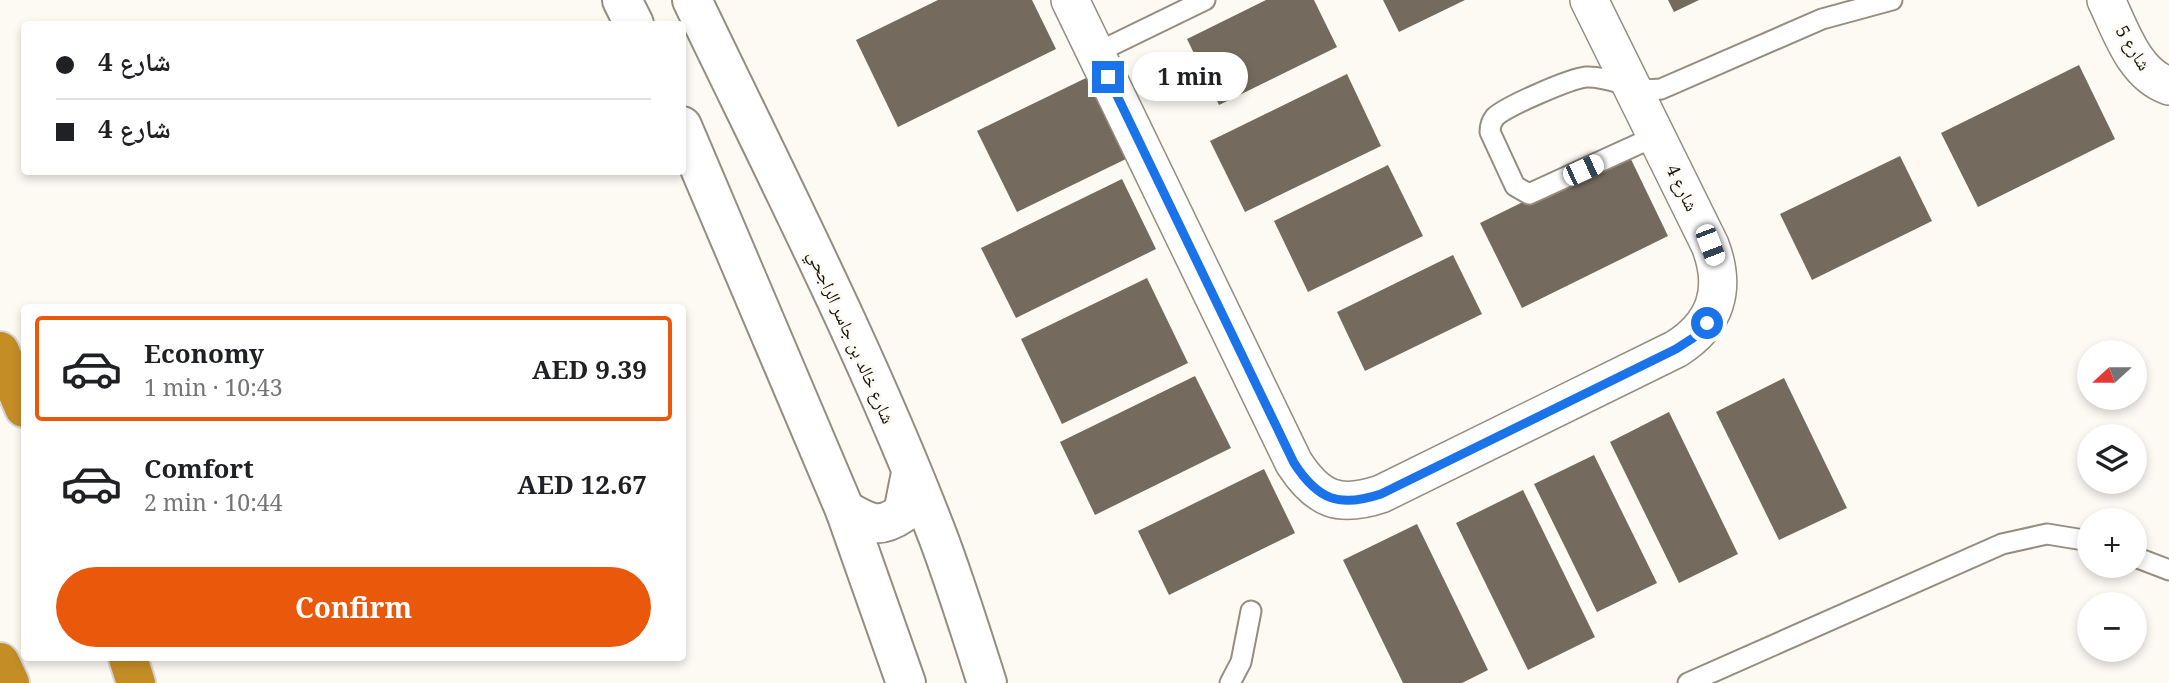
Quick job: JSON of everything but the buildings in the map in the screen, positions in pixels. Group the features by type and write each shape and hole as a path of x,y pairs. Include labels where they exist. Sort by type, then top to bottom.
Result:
{"highway":[{"path":"0,351 21,401"},
{"path":"129,661 136,683"},
{"path":"0,662 10,683"}],"street":[{"path":"622,0 632,21"},
{"name":"شارع خالد بن جاسر الراجحي","path":"692,0 816,258 911,473 940,542 987,683"},
{"name":"شارع 4","path":"1070,0 1294,463 1308,485 1331,499 1356,502 1381,494 1676,349 1693,338 1707,323 1716,305 1720,285 1717,265 1589,0"},
{"name":"شارع 5","path":"2106,0 2130,51 2145,72 2169,86"},
{"path":"686,135 845,510 906,683"},
{"path":"845,510 869,524 888,523 903,513 911,473"}],"lane":[{"path":"1096,53 1205,0"},
{"path":"1656,136 1529,194 1514,186 1490,132 1490,125 1500,114 1569,81 1602,78 1651,91 1670,86 1822,19 1892,0"},
{"path":"1688,683 2002,544 2047,534 2077,539"},
{"path":"2147,562 2169,570"},
{"path":"1230,683 1241,662 1251,611"}],"route":[{"path":"1108,77 1294,463 1308,485 1331,499 1356,502 1381,494 1676,349 1693,338 1707,323"}]}
